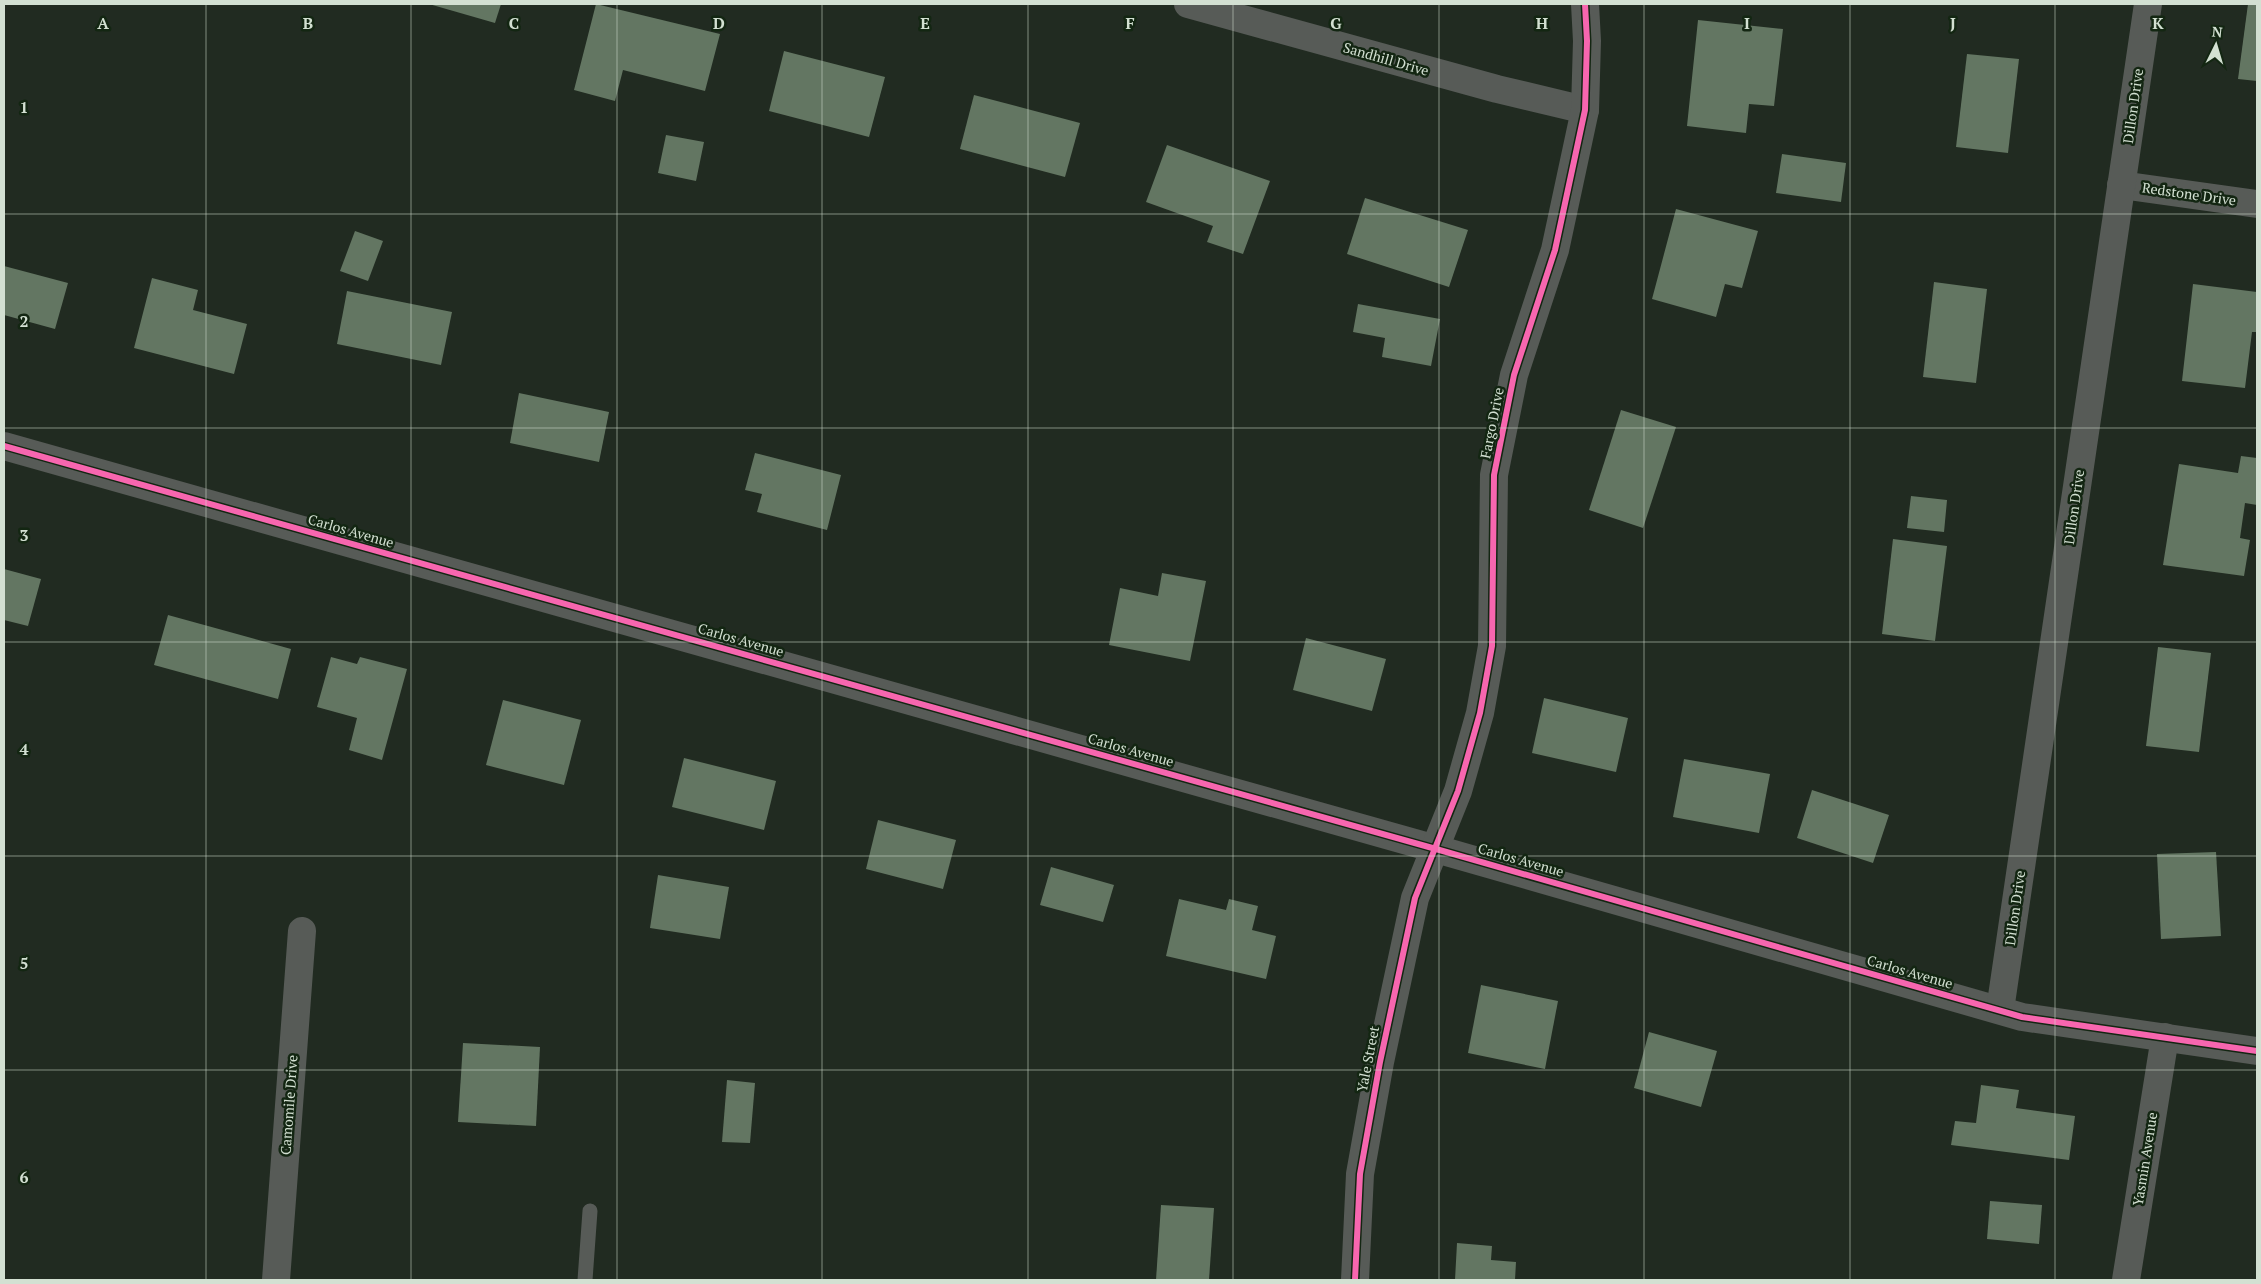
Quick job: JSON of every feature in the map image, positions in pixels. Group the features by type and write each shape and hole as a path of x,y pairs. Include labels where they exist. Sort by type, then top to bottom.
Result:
{"street":[{"name":"Sandhill Drive","path":"1188,4 1497,90 1585,110"},
{"name":"Fargo Drive","path":"1436,848 1458,791 1480,713 1492,646 1494,475 1514,375 1556,250 1585,110 1587,41 1585,4"},
{"name":"Dillon Drive","path":"2000,1010 2148,4"},
{"name":"Redstone Drive","path":"2121,185 2257,204"},
{"name":"Carlos Avenue","path":"4,446 1436,848 2022,1017 2257,1051"},
{"name":"Yale Street","path":"1355,1280 1360,1174 1380,1062 1415,898 1436,848"},
{"name":"Camomile Drive","path":"276,1280 302,931"},
{"name":"Yasmin Avenue","path":"2126,1280 2165,1037"}],"lane":[{"path":"585,1280 590,1211"}],"building":[{"path":"429,4 501,4 495,23"},
{"path":"596,4 720,34 705,91 623,70 615,101 574,90"},
{"path":"2248,4 2257,4 2257,81 2238,79"},
{"path":"1698,20 1783,29 1774,106 1749,104 1746,133 1687,126"},
{"path":"784,51 885,77 869,137 769,111"},
{"path":"1967,54 2019,59 2008,153 1956,147"},
{"path":"974,95 1080,123 1065,177 960,149"},
{"path":"666,135 704,142 696,181 658,173"},
{"path":"1167,145 1270,181 1243,254 1207,242 1213,226 1146,202"},
{"path":"1782,154 1846,163 1841,202 1776,193"},
{"path":"1365,198 1468,230 1449,287 1347,254"},
{"path":"1676,209 1758,231 1742,288 1725,284 1716,317 1652,299"},
{"path":"355,231 383,241 368,281 340,271"},
{"path":"4,266 68,283 55,329 4,315"},
{"path":"152,278 198,290 193,310 247,324 234,374 134,348"},
{"path":"1934,282 1987,289 1976,383 1923,377"},
{"path":"2193,284 2257,292 2257,332 2252,332 2245,388 2182,381"},
{"path":"347,291 452,312 441,365 337,344"},
{"path":"1358,304 1440,319 1431,366 1382,357 1385,338 1353,332"},
{"path":"519,393 609,412 599,462 510,443"},
{"path":"1621,410 1676,427 1643,528 1589,510"},
{"path":"755,453 841,475 827,530 757,512 762,494 745,490"},
{"path":"2241,456 2257,458 2257,505 2245,503 2240,538 2250,540 2244,576 2163,565 2179,464 2238,473"},
{"path":"1911,496 1947,500 1944,532 1907,528"},
{"path":"1893,539 1947,546 1935,641 1882,634"},
{"path":"4,569 41,579 28,626 4,620"},
{"path":"1162,573 1206,581 1190,661 1109,645 1120,588 1158,596"},
{"path":"168,615 291,649 278,699 154,665"},
{"path":"1306,638 1386,659 1372,711 1293,690"},
{"path":"2158,647 2211,653 2199,752 2146,746"},
{"path":"331,657 357,664 360,657 407,669 382,760 349,750 357,718 317,707"},
{"path":"1544,698 1628,718 1616,772 1532,753"},
{"path":"503,700 581,720 564,785 486,765"},
{"path":"684,758 776,781 764,830 672,807"},
{"path":"1684,759 1770,774 1759,833 1673,817"},
{"path":"1812,790 1889,815 1873,863 1797,838"},
{"path":"878,820 956,840 943,889 866,869"},
{"path":"2216,852 2221,936 2161,939 2157,854"},
{"path":"1051,867 1114,885 1103,922 1040,905"},
{"path":"658,875 729,887 720,939 650,928"},
{"path":"1179,899 1226,910 1229,899 1258,906 1252,930 1276,936 1266,979 1166,956"},
{"path":"1481,985 1558,1001 1545,1069 1468,1053"},
{"path":"1649,1032 1717,1051 1701,1107 1634,1088"},
{"path":"463,1043 540,1047 536,1126 458,1122"},
{"path":"727,1080 755,1083 750,1143 722,1142"},
{"path":"1981,1085 2019,1090 2016,1108 2075,1116 2069,1160 1951,1145 1955,1121 1976,1123"},
{"path":"1990,1201 2042,1205 2039,1244 1987,1239"},
{"path":"1161,1205 1214,1208 1209,1280 1156,1280"},
{"path":"1457,1243 1492,1246 1491,1260 1516,1262 1515,1280 1455,1280"}],"cycle path":[{"path":"1355,1280 1360,1174 1380,1062 1415,898 1458,791 1480,713 1492,646 1494,475 1514,375 1555,250 1585,110 1587,41 1585,4"},
{"path":"4,446 1436,849 2022,1017 2257,1051"}]}
